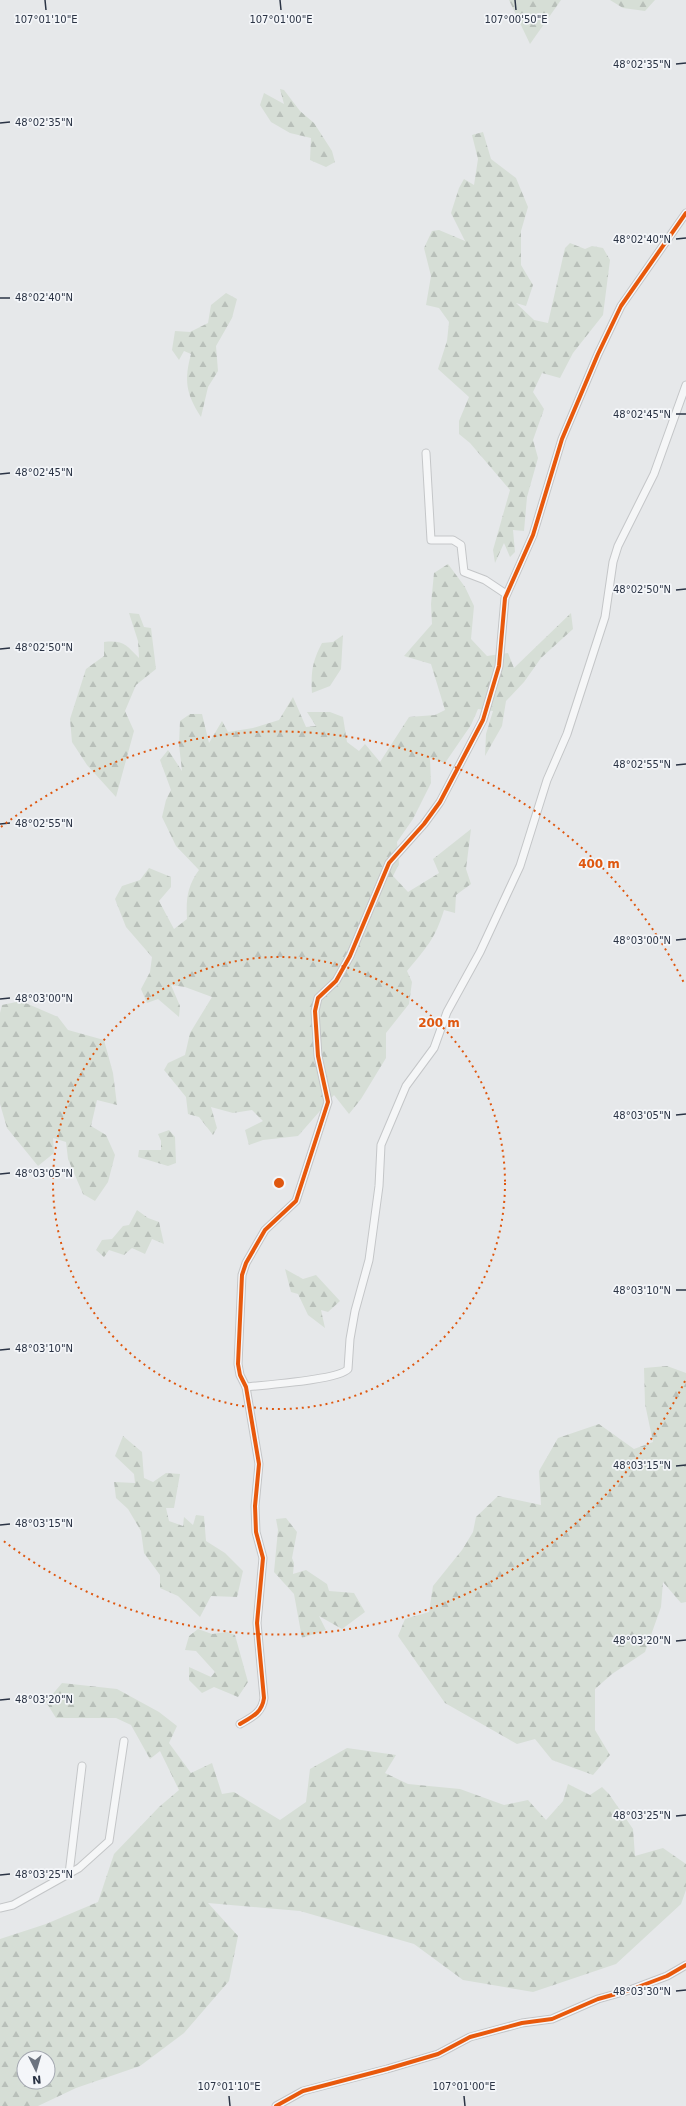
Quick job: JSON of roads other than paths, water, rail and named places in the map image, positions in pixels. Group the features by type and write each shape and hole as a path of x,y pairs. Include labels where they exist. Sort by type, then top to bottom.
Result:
{"street":[{"path":"240,1724 257,1714 262,1707 264,1698 257,1624 263,1558 256,1532 255,1506 259,1464 246,1387 240,1375 238,1364 242,1275 246,1263 265,1230 296,1201 328,1102 318,1056 315,1011 318,998 336,981 350,956 389,863 424,824 440,802 482,720 499,666 502,616 506,594 533,535 560,446 598,354 621,306 686,213"},
{"path":"246,1387 325,1377 348,1369 350,1339 355,1311 369,1260 379,1186 381,1145 406,1086 434,1048 446,1012 480,952 520,866 547,780 567,734 605,617 613,562 618,546 654,474 686,385"},
{"path":"426,453 431,540 454,540 461,545 464,572 485,580 506,594"},
{"path":"0,1908 13,1905 79,1868 109,1841 124,1741"},
{"path":"69,1874 82,1766"},
{"path":"276,2106 303,2091 387,2070 438,2054 470,2037 522,2023 552,2019 598,1999 630,1990 666,1976 686,1965"}]}
